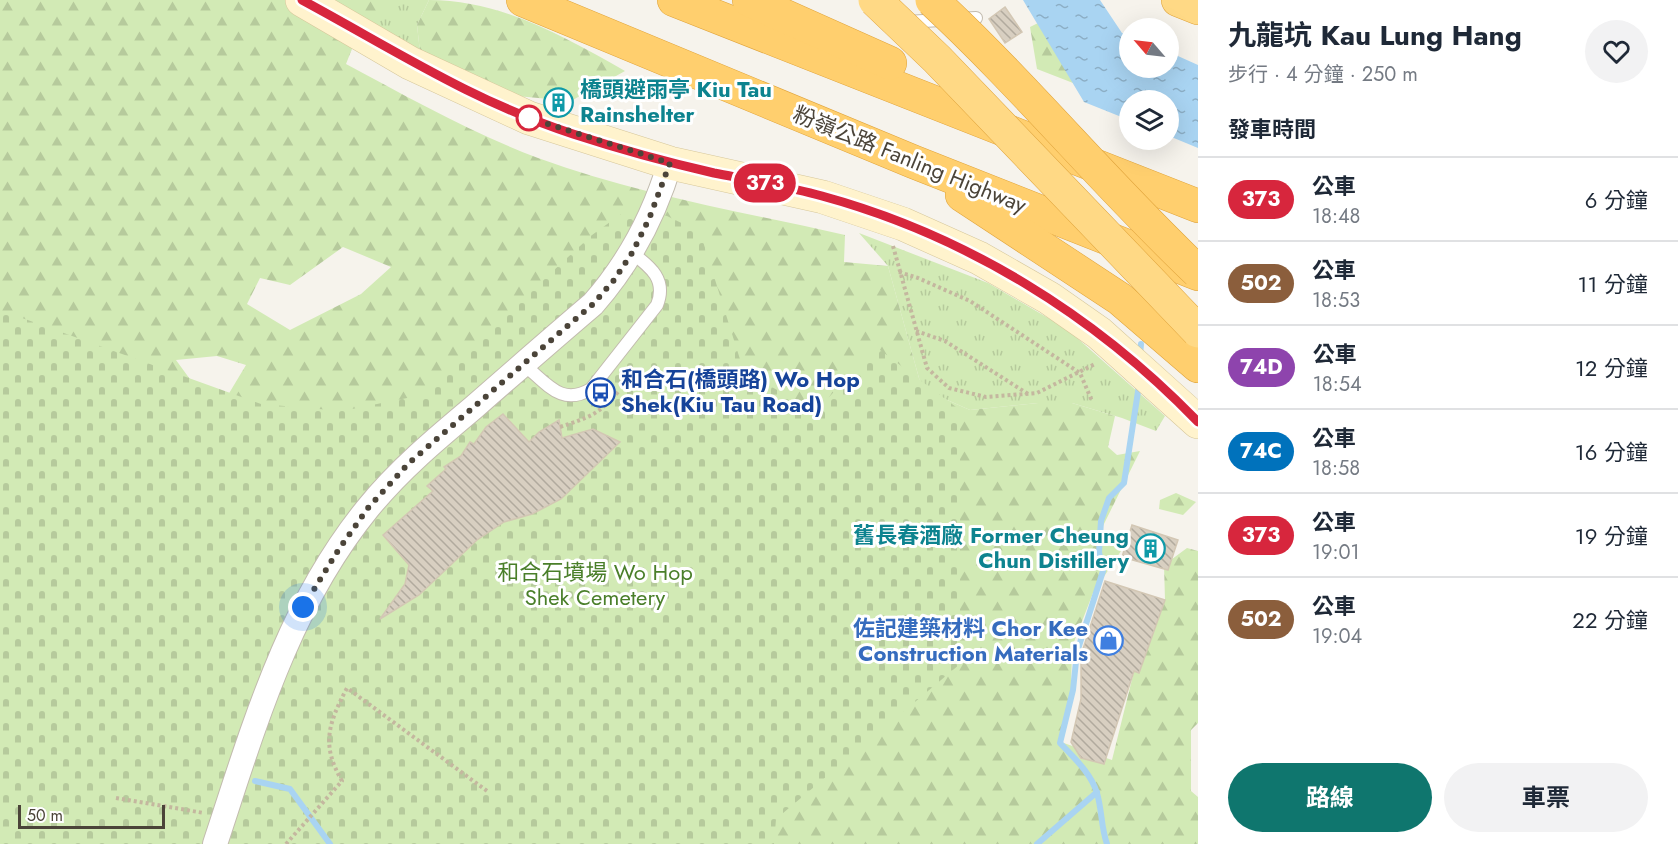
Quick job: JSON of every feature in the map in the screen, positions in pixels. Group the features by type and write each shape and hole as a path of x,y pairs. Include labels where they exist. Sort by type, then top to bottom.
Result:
{"highway":[{"name":"粉嶺公路 Fanling Highway","path":"523,0 914,162 1198,273"},
{"path":"674,0 738,11"},
{"path":"682,0 738,11 1198,205"},
{"path":"875,0 937,59 1198,331"},
{"path":"932,0 1198,273"},
{"path":"1178,0 1198,8"},
{"path":"914,162 1095,281 1143,316 1198,366"}],"main road":[{"path":"302,0 410,63 489,101 572,134 670,163 824,196 914,228 979,258 1049,298 1099,333 1198,422"}],"street":[{"path":"215,844 275,668 294,625 319,579 368,508 409,463 593,304 632,253 662,189 670,163"}],"lane":[{"path":"903,11 976,18"},
{"path":"524,364 567,398 577,397 591,389 657,304 661,294 660,280 651,268 632,253"}],"path":[{"path":"891,235 899,272 927,368 949,388 986,397 1037,393 1080,373 1099,361"},
{"path":"899,272 970,301 1080,373 1092,401"},
{"path":"916,331 945,341 1029,394"},
{"path":"560,427 587,420 600,412 618,392"},
{"path":"286,844 342,781 331,762 327,735 347,688 487,791"},
{"path":"116,798 211,814"}],"green space":[{"path":"0,0 393,0 390,7 361,26 346,64 464,126 513,148 575,171 651,192 845,235 844,262 888,266 922,389 970,410 1038,403 1072,403 1115,416 1108,447 1117,455 1140,451 1101,530 1123,548 1093,593 1072,647 1071,688 1061,742 1112,760 1139,651 1165,600 1164,565 1187,548 1198,551 1198,723 1191,730 1191,791 1198,797 1198,844 399,844 342,466 0,396","holes":["343,247 391,267 361,294 290,330 247,304 260,278 290,285","217,356 246,365 216,415 176,360"]},
{"path":"392,0 429,0 417,25 420,52 361,26"},
{"path":"429,0 481,6 531,22 625,71 571,101 495,94 420,52 417,25"},
{"path":"1052,16 1119,65 1119,78 1138,78 1154,90 1119,90 1119,101 1037,69 1030,27"},
{"name":"和合石墳場 Wo Hop Shek Cemetery","path":"631,207 667,216 700,232 744,372 816,411 876,347 960,410 960,664 776,819 774,844 0,844 0,310 261,404 342,411 417,396 592,235"},
{"path":"859,233 988,283 1067,329 1165,416 1156,431 1072,403 1038,403 970,410 922,389 888,266"},
{"path":"1176,493 1196,502 1183,515 1159,509 1160,500"}],"water":[{"path":"1023,0 1100,0 1119,28 1119,78 1179,78 1179,56 1198,65 1198,148 1179,140 1179,90 1119,90 1119,116 1084,102"}],"building":[{"path":"1005,7 1022,32 1005,43 989,19"},
{"path":"503,414 529,442 539,432 559,420 562,438 593,429 620,442 561,499 532,514 504,522 477,540 419,595 380,619 405,584 409,565 383,535 433,491 427,486 446,469 444,467 461,456 470,442 474,444 486,427"},
{"name":"舊長春酒廠 Former Cheung Chun Distillery","path":"1132,525 1178,540 1168,570 1122,557"},
{"path":"1105,581 1165,600 1139,673 1134,671 1104,764 1081,758 1071,742 1081,699 1081,655"}],"waterway":[{"path":"1140,356 1141,344"},
{"path":"1107,844 1099,799 1091,779 1060,743 1073,690 1077,652 1103,571 1099,552 1101,521 1109,498 1124,483 1139,385"},
{"path":"255,781 290,789 330,844"},
{"path":"1037,844 1097,792"}],"bus line":[{"name":"373","path":"302,0 410,63 528,118 572,134 670,163 824,196 949,243 1018,279 1099,333 1164,389 1198,422"}],"place":[{"name":"橋頭避雨亭 Kiu Tau Rainshelter","path":"559,102"},
{"name":"和合石(橋頭路) Wo Hop Shek(Kiu Tau Road)","path":"600,392"},
{"name":"舊長春酒廠 Former Cheung Chun Distillery","path":"1150,548"},
{"name":"佐記建築材料 Chor Kee Construction Materials","path":"1109,641"}],"route":[{"path":"303,607 368,508 409,463 593,304 614,280 632,253 649,219 670,163 572,134 529,118"}]}
